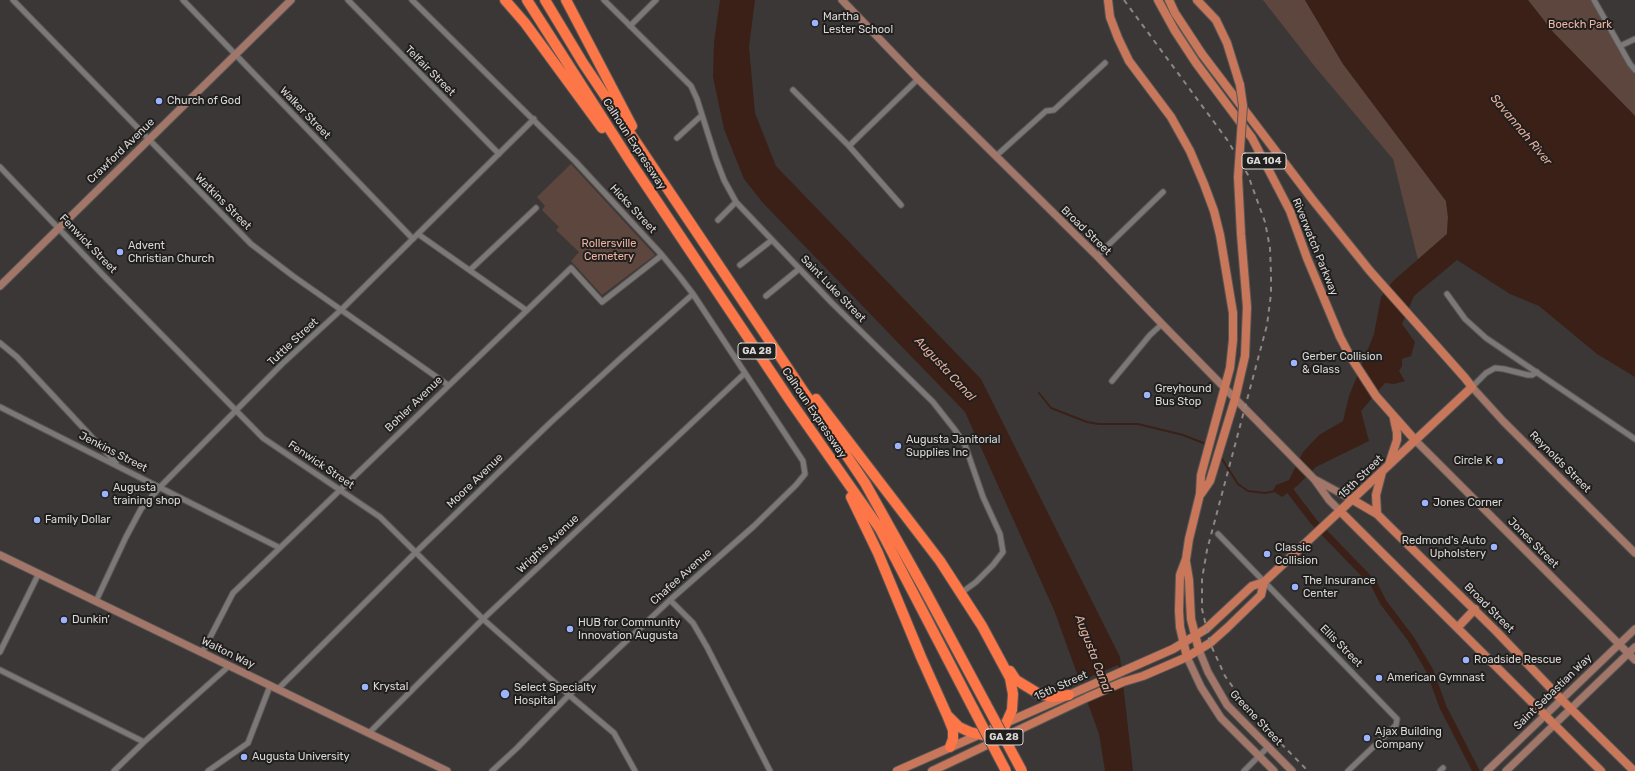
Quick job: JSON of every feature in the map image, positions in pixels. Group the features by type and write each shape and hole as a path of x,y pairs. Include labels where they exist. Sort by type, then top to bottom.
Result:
{"highway":[{"path":"505,0 534,35 677,231"},
{"name":"Calhoun Expressway","path":"527,0 630,161 832,462 880,530 1006,771"},
{"name":"Calhoun Expressway","path":"545,0 583,63 865,483 927,594 1022,771"},
{"path":"566,0 657,174"},
{"path":"755,321 940,560 1001,660 1010,678 1013,694 1012,714 999,739 959,727 947,715"},
{"path":"832,462 878,553 947,715 953,730 953,739 950,747"},
{"path":"1001,660 1016,680 1033,692 1052,697 1069,694"}],"main road":[{"name":"Crawford Avenue","path":"0,286 291,0"},
{"name":"Broad Street","path":"842,0 918,80 1097,256 1224,388 1314,478 1329,500 1601,771"},
{"name":"Greene Street","path":"1108,0 1110,17 1129,61 1170,118 1190,151 1214,211 1230,290 1233,313 1233,340 1230,368 1201,475 1200,494 1188,539 1186,559 1189,580 1191,619 1199,650 1208,672 1220,694 1235,714 1292,771"},
{"name":"Riverwatch Parkway","path":"1158,0 1175,31 1196,63 1252,138 1290,211 1307,258 1340,337 1362,375 1391,415 1415,440"},
{"name":"Riverwatch Parkway","path":"1169,0 1202,54 1307,192 1370,271 1472,387"},
{"name":"Greene Street","path":"1197,0 1216,20 1227,43 1240,85 1243,106 1238,177 1240,234 1247,306 1245,356 1235,398 1210,481 1200,494"},
{"name":"15th Street","path":"897,771 1184,644 1196,636 1217,619 1252,586 1264,582 1341,512 1472,387"},
{"name":"Reynolds Street","path":"1472,387 1503,421 1635,553"},
{"path":"1389,466 1397,438 1391,415"},
{"name":"Jones Street","path":"1415,440 1635,660"},
{"path":"1377,514 1376,495 1382,472"},
{"name":"Broad Street","path":"1314,478 1377,514 1475,609 1562,700 1634,771"},
{"name":"Walton Way","path":"0,555 446,771"},
{"name":"Greene Street","path":"1186,559 1180,575 1179,598 1180,627 1188,657 1201,687 1218,714 1234,732 1274,771"},
{"name":"15th Street","path":"932,771 1086,698 1123,682 1144,676 1188,657 1227,628 1261,595 1264,582"},
{"path":"1458,627 1475,609"},
{"name":"Saint Sebastian Way","path":"1489,769 1635,629"},
{"path":"1506,771 1635,647"}],"street":[{"name":"Watkins Street","path":"13,0 251,244 293,276 448,385"},
{"name":"Walker Street","path":"183,0 413,239"},
{"name":"Telfair Street","path":"348,0 499,154"},
{"name":"Hicks Street","path":"412,0 575,161 662,255 693,294 803,461"},
{"name":"Saint Luke Street","path":"604,0 691,86 724,180 736,202 832,303 933,402 965,445 983,496 1000,534 1003,552 994,565 976,582 961,593"},
{"path":"630,26 656,0"},
{"path":"1594,0 1630,64 1634,68"},
{"path":"1620,46 1635,39"},
{"path":"996,156 1046,111 1054,110 1105,64"},
{"path":"849,146 918,80"},
{"path":"793,90 849,146 901,205"},
{"path":"677,138 702,115"},
{"name":"Tuttle Street","path":"96,601 141,509 160,487 282,364 342,309 534,120"},
{"name":"Fenwick Street","path":"0,167 263,438 380,517 483,618 614,733 635,771"},
{"path":"1097,256 1163,192"},
{"path":"718,220 736,202"},
{"path":"470,270 536,208"},
{"path":"418,234 526,310"},
{"path":"740,266 772,240"},
{"name":"Bohler Avenue","path":"202,653 233,593 571,268 602,302 662,255"},
{"path":"766,296 799,269"},
{"name":"Moore Avenue","path":"278,690 415,553 562,412 693,294"},
{"path":"1447,294 1457,309 1474,329 1635,439"},
{"path":"1112,381 1150,335 1162,324"},
{"path":"0,343 17,357 120,467"},
{"path":"1472,387 1486,373 1495,368 1528,375 1532,375 1537,372"},
{"name":"Wrights Avenue","path":"369,733 483,618 745,373"},
{"name":"Jenkins Street","path":"0,406 280,548"},
{"name":"Chafee Avenue","path":"492,771 569,695 670,600 754,526 796,485 805,474 803,461"},
{"name":"Ellis Street","path":"1218,534 1397,718 1396,725 1348,771"},
{"path":"0,652 39,573"},
{"path":"670,600 693,623 707,647 770,771"},
{"path":"114,771 229,666"},
{"path":"0,670 144,742"},
{"path":"208,771 248,743 270,686"},
{"path":"1244,771 1268,748"}],"green space":[{"path":"1263,0 1305,0 1343,64 1446,201 1448,217 1447,234 1418,260 1393,159 1316,68"},
{"name":"Boeckh Park","path":"1528,0 1594,0 1633,68 1635,74 1635,116 1553,32"},
{"name":"Rollersville Cemetery","path":"571,164 655,255 602,295 571,261 579,252 556,230 559,227 542,210 545,206 537,197"}],"water":[{"name":"Augusta Canal","path":"720,0 755,0 749,47 755,113 776,166 981,379 1120,657 1133,771 1105,771 1099,734 1054,610 965,412 763,203 744,179 724,129 713,77 714,42"},
{"name":"Savannah River","path":"1305,0 1528,0 1553,32 1635,116 1635,377 1597,354 1539,306 1510,294 1457,260 1414,296 1402,324 1415,342 1411,356 1402,359 1402,366 1399,371 1405,381 1394,384 1385,383 1361,411 1369,441 1316,467 1297,486 1282,497 1273,491 1276,485 1289,480 1303,452 1319,435 1343,421 1349,396 1374,334 1381,297 1393,281 1447,234 1448,217 1446,201 1343,64"}],"pier":[{"path":"1118,665 1126,685 1086,702 1078,682"}],"waterway":[{"path":"1039,393 1051,408 1087,422 1099,424 1138,424 1183,435 1206,444"},
{"path":"1220,456 1238,484 1248,491 1265,493 1275,491"},
{"path":"1291,486 1288,488 1314,522 1374,584 1383,602 1411,639 1430,671 1443,707 1476,771"}],"railway":[{"path":"1124,0 1228,141 1248,175 1265,222 1270,248 1271,274 1271,294 1267,325 1207,550 1202,579 1202,609 1210,643 1225,676 1252,714 1308,771"}],"place":[{"name":"Martha Lester School","path":"815,23"},
{"name":"Church of God","path":"159,101"},
{"name":"Advent Christian Church","path":"120,252"},
{"name":"Gerber Collision & Glass","path":"1294,363"},
{"name":"Greyhound Bus Stop","path":"1147,395"},
{"name":"Augusta Janitorial Supplies Inc","path":"898,446"},
{"name":"Circle K","path":"1500,461"},
{"name":"Augusta training shop","path":"105,494"},
{"name":"Jones Corner","path":"1425,503"},
{"name":"Family Dollar","path":"37,520"},
{"name":"Redmond's Auto Upholstery","path":"1494,547"},
{"name":"Classic Collision","path":"1267,554"},
{"name":"The Insurance Center","path":"1295,587"},
{"name":"Dunkin'","path":"64,620"},
{"name":"HUB for Community Innovation Augusta","path":"570,629"},
{"name":"Roadside Rescue","path":"1466,660"},
{"name":"American Gymnast","path":"1379,678"},
{"name":"Krystal","path":"365,687"},
{"name":"Select Specialty Hospital","path":"505,694"},
{"name":"Ajax Building Company","path":"1367,738"},
{"name":"Augusta University","path":"244,757"}]}
